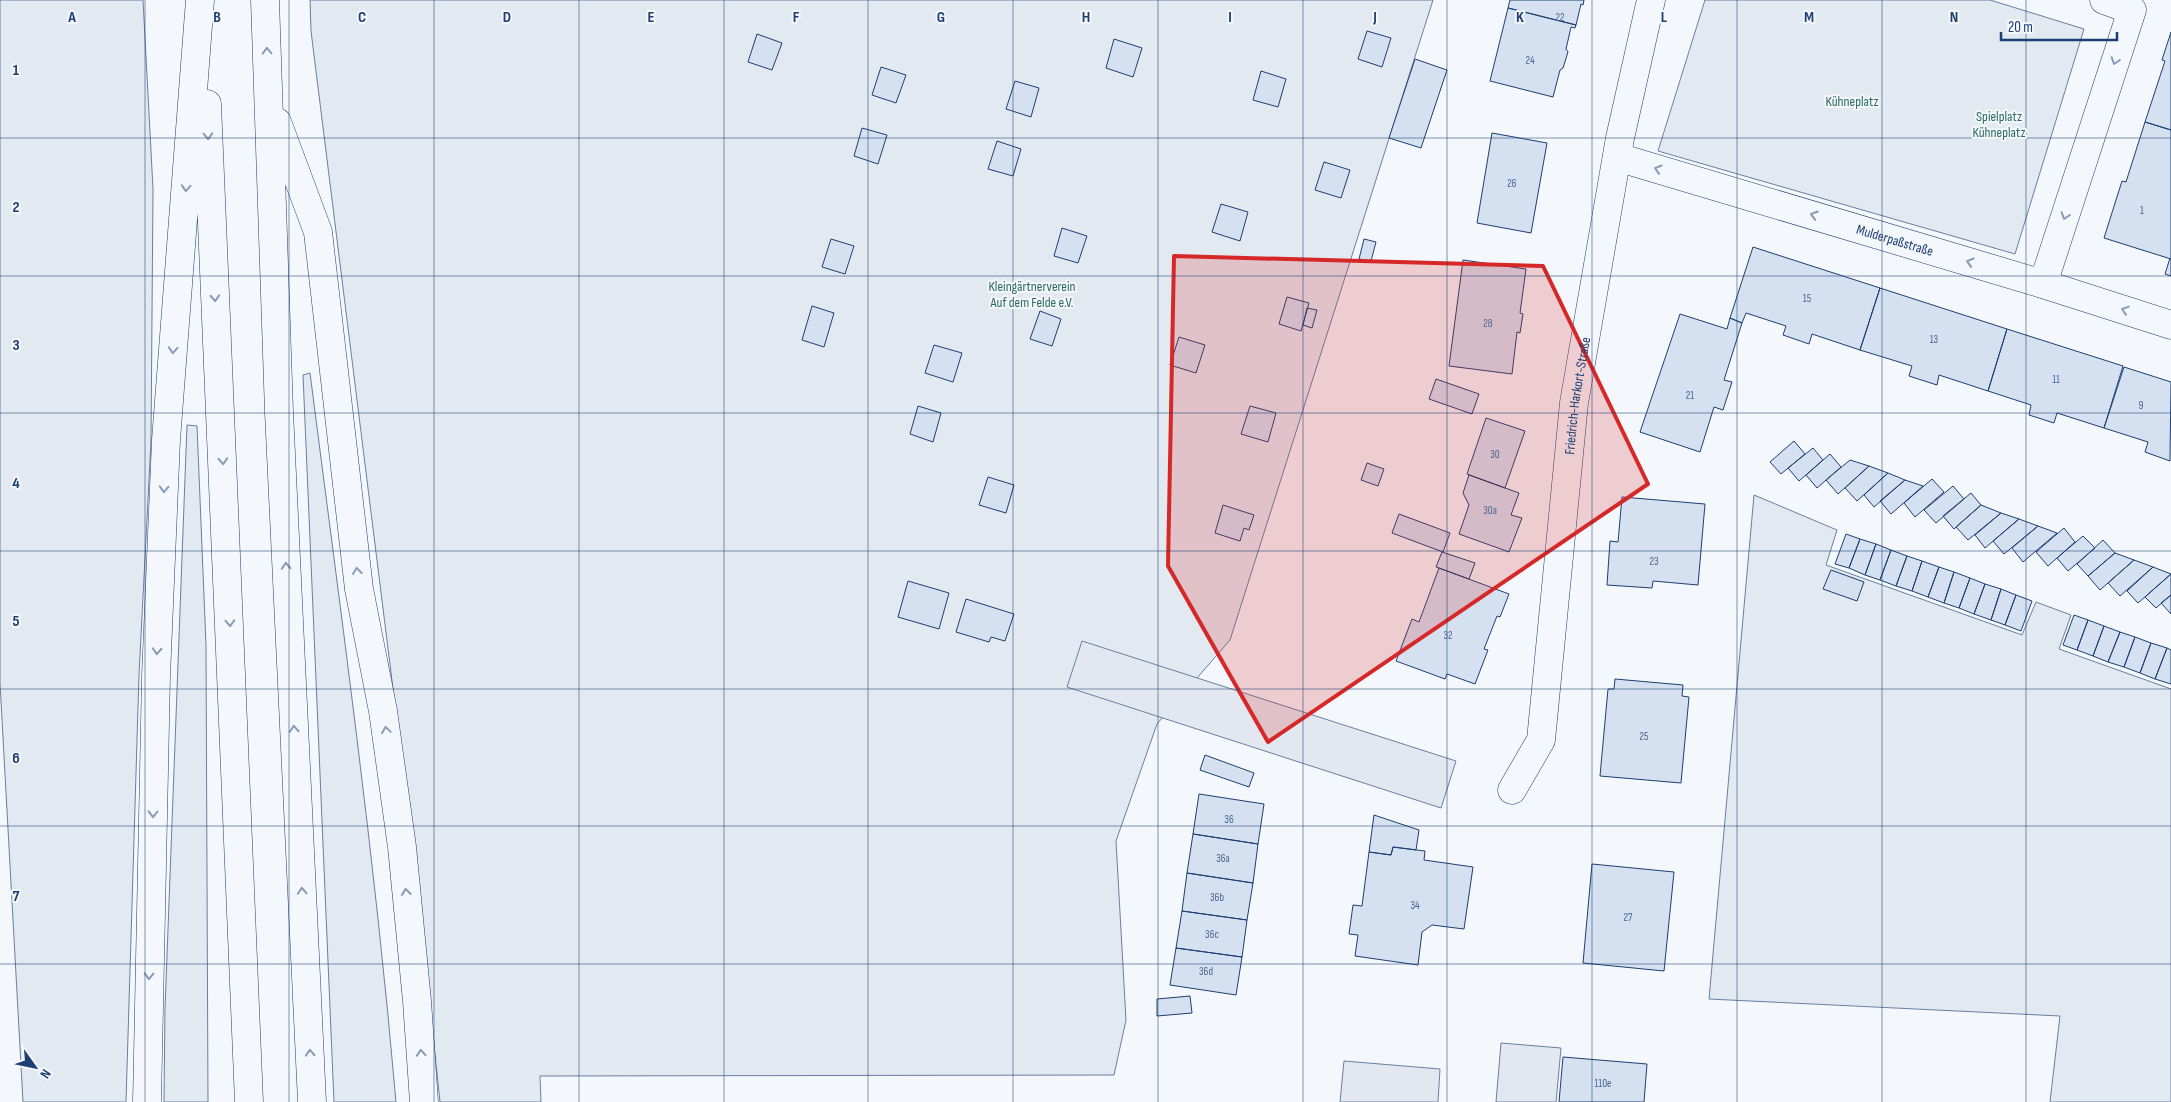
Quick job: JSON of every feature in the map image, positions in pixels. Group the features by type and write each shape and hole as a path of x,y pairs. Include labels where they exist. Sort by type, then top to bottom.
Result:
{"main road":[{"path":"147,1102 156,676 166,440 201,0"},
{"path":"201,0 249,1102"},
{"path":"265,0 279,412 312,1102"},
{"name":"Friedrich-Harkort-Straße","path":"1512,790 1541,740 1572,420 1617,157 1651,0"},
{"path":"2043,284 2132,10 2104,0"},
{"path":"269,100 318,232 359,589 383,711 402,848 424,1102"},
{"name":"Mulderpaßstraße","path":"1617,157 2043,284 2171,326"}],"highlighted area":[{"path":"1174,256 1543,266 1648,484 1268,742 1168,566"}],"green space":[{"path":"0,0 143,0 153,189 151,441 139,675 126,1102 23,1102 0,683"},
{"name":"Kleingärtnerverein Auf dem Felde e.V.","path":"310,0 1433,0 1230,640 1157,724 1116,841 1126,1020 1114,1075 540,1076 541,1102 440,1102 416,873 311,31"},
{"name":"Kühneplatz","path":"1705,0 1990,0 2084,29 2015,254 1658,151"},
{"path":"310,373 368,828 396,1102 334,1102 303,375"},
{"path":"187,425 197,426 206,645 208,1102 164,1102 165,1009"},
{"path":"1754,495 1837,530 1826,565 2022,635 2036,602 2071,615 2059,649 2171,689 2171,1102 2050,1102 2060,1016 1709,999"}],"shaded area":[{"path":"1082,641 1456,761 1441,808 1067,687"},
{"path":"1501,1043 1561,1048 1556,1102 1496,1102"},
{"path":"1344,1061 1440,1069 1438,1102 1340,1102"}],"building":[{"path":"1510,0 1584,0 1583,5 1581,4 1576,25 1508,8"},
{"path":"1508,8 1576,25 1575,28 1571,27 1566,49 1568,52 1563,68 1560,70 1553,97 1490,81"},
{"path":"1367,31 1391,38 1382,67 1358,59"},
{"path":"2171,32 2171,130 2145,122 2165,61 2162,60"},
{"path":"757,34 782,43 772,70 748,62"},
{"path":"1114,39 1142,48 1133,77 1106,68"},
{"path":"1415,59 1447,70 1421,148 1389,138"},
{"path":"881,67 906,75 896,103 872,95"},
{"path":"1261,71 1286,79 1278,107 1253,100"},
{"path":"1015,81 1039,88 1031,117 1006,109"},
{"path":"2145,122 2171,130 2171,259 2104,238 2122,181 2126,182"},
{"path":"862,128 887,135 878,164 854,156"},
{"path":"1492,133 1547,143 1531,233 1477,223"},
{"path":"997,141 1021,149 1013,176 988,169"},
{"path":"1324,162 1350,170 1341,198 1315,190"},
{"path":"1221,204 1248,212 1240,241 1212,232"},
{"path":"1062,228 1087,236 1078,263 1054,256"},
{"path":"831,239 854,246 845,274 822,267"},
{"path":"1364,239 1376,242 1371,261 1359,259"},
{"path":"1753,247 1880,288 1860,350 1812,334 1809,344 1783,335 1786,326 1746,313 1742,323 1730,318"},
{"path":"2171,259 2171,276 2165,274"},
{"path":"1463,260 1526,269 1520,313 1523,314 1520,333 1517,332 1512,374 1449,366"},
{"path":"1880,288 2007,329 1988,391 1939,375 1937,385 1909,376 1912,366 1860,350"},
{"path":"1287,297 1309,303 1301,331 1279,324"},
{"path":"812,306 834,313 824,347 802,340"},
{"path":"1307,308 1317,310 1312,328 1303,325"},
{"path":"1040,311 1061,319 1052,346 1030,339"},
{"path":"1680,314 1727,329 1730,318 1742,323 1724,380 1732,382 1723,410 1714,407 1700,452 1640,432"},
{"path":"2007,329 2123,366 2104,428 2057,413 2054,423 2029,415 2031,405 1988,391"},
{"path":"1179,337 1205,345 1196,373 1170,365"},
{"path":"934,345 962,353 953,382 925,373"},
{"path":"2124,367 2171,382 2170,461 2145,452 2148,442 2104,428"},
{"path":"1436,379 1479,394 1472,414 1429,399"},
{"path":"918,406 941,413 933,442 910,434"},
{"path":"1250,406 1276,413 1268,442 1241,434"},
{"path":"1486,418 1525,431 1505,488 1467,474"},
{"path":"1794,441 1805,454 1781,474 1770,462"},
{"path":"1813,448 1823,460 1799,481 1788,468"},
{"path":"1830,454 1841,467 1817,488 1806,475"},
{"path":"1850,460 1869,466 1838,494 1826,480"},
{"path":"1367,463 1384,469 1378,486 1361,480"},
{"path":"1869,466 1888,473 1857,501 1845,488"},
{"path":"1888,473 1905,480 1874,507 1864,495"},
{"path":"1469,475 1519,493 1511,515 1522,518 1509,552 1459,534 1469,505 1463,493"},
{"path":"988,477 1014,485 1006,513 979,505"},
{"path":"1932,479 1944,492 1915,517 1904,503"},
{"path":"1905,480 1923,486 1891,514 1880,501"},
{"path":"1953,486 1964,499 1936,523 1924,510"},
{"path":"1971,493 1981,505 1954,529 1943,516"},
{"path":"1622,497 1705,504 1698,585 1653,581 1652,588 1607,585 1610,541 1618,542"},
{"path":"1223,505 1254,515 1249,530 1244,528 1240,541 1215,533"},
{"path":"1981,505 2001,513 1968,540 1956,527"},
{"path":"2001,513 2019,519 1985,548 1975,535"},
{"path":"1399,514 1450,533 1443,552 1392,533"},
{"path":"2019,519 2038,526 2004,554 1993,541"},
{"path":"2038,526 2057,533 2023,562 2012,548"},
{"path":"2064,528 2075,542 2048,566 2036,552"},
{"path":"1846,534 1860,539 1849,568 1835,564"},
{"path":"2083,536 2095,548 2068,571 2057,558"},
{"path":"1860,539 1876,544 1865,575 1849,568"},
{"path":"2103,540 2115,553 2088,576 2077,564"},
{"path":"1876,544 1891,550 1880,580 1865,575"},
{"path":"1891,550 1907,556 1896,586 1880,580"},
{"path":"1442,552 1475,563 1469,579 1436,567"},
{"path":"2115,553 2134,560 2100,590 2088,576"},
{"path":"1907,556 1922,561 1912,591 1896,586"},
{"path":"2134,560 2153,567 2120,596 2108,583"},
{"path":"1922,561 1939,567 1928,597 1912,591"},
{"path":"1939,567 1954,572 1944,603 1928,597"},
{"path":"2153,567 2171,574 2138,603 2127,591"},
{"path":"1439,568 1509,594 1500,617 1497,616 1484,649 1488,650 1475,684 1447,674 1445,679 1396,661 1412,619 1419,622"},
{"path":"1831,570 1864,582 1857,601 1823,589"},
{"path":"1954,572 1970,578 1959,608 1944,603"},
{"path":"2171,574 2171,595 2156,608 2145,597"},
{"path":"1970,578 1985,584 1974,614 1959,608"},
{"path":"908,581 949,593 939,629 898,617"},
{"path":"1985,584 2001,589 1991,620 1974,614"},
{"path":"2001,589 2016,595 2005,625 1991,620"},
{"path":"2016,595 2032,601 2021,631 2005,625"},
{"path":"2171,595 2171,614 2161,603"},
{"path":"966,599 1014,614 1005,641 991,637 989,642 956,632"},
{"path":"2074,615 2088,620 2077,650 2063,645"},
{"path":"2088,620 2104,626 2093,656 2077,650"},
{"path":"2104,626 2120,632 2108,662 2093,656"},
{"path":"2120,632 2135,637 2124,667 2108,662"},
{"path":"2135,637 2151,643 2140,673 2124,667"},
{"path":"2151,643 2167,648 2155,679 2140,673"},
{"path":"2167,648 2171,650 2171,684 2155,679"},
{"path":"1615,679 1683,685 1682,696 1689,697 1681,783 1600,776 1608,689 1614,689"},
{"path":"1205,755 1254,773 1249,787 1200,770"},
{"path":"1199,794 1264,804 1258,844 1193,834"},
{"path":"1374,815 1419,830 1416,850 1393,847 1391,855 1369,852"},
{"path":"1193,834 1258,844 1253,883 1187,873"},
{"path":"1393,847 1425,851 1424,860 1473,867 1464,929 1432,925 1422,932 1418,965 1355,956 1358,935 1349,934 1353,905 1362,906 1369,852 1391,855"},
{"path":"1592,864 1674,872 1664,971 1583,963"},
{"path":"1187,873 1253,883 1247,920 1182,911"},
{"path":"1182,911 1247,920 1242,957 1176,948"},
{"path":"1176,948 1242,957 1236,995 1170,985"},
{"path":"1190,996 1192,1013 1157,1016 1157,999"},
{"path":"1563,1057 1647,1064 1644,1102 1559,1102"}],"park label":[{"name":"Spielplatz Kühneplatz","path":"1999,124"}]}
